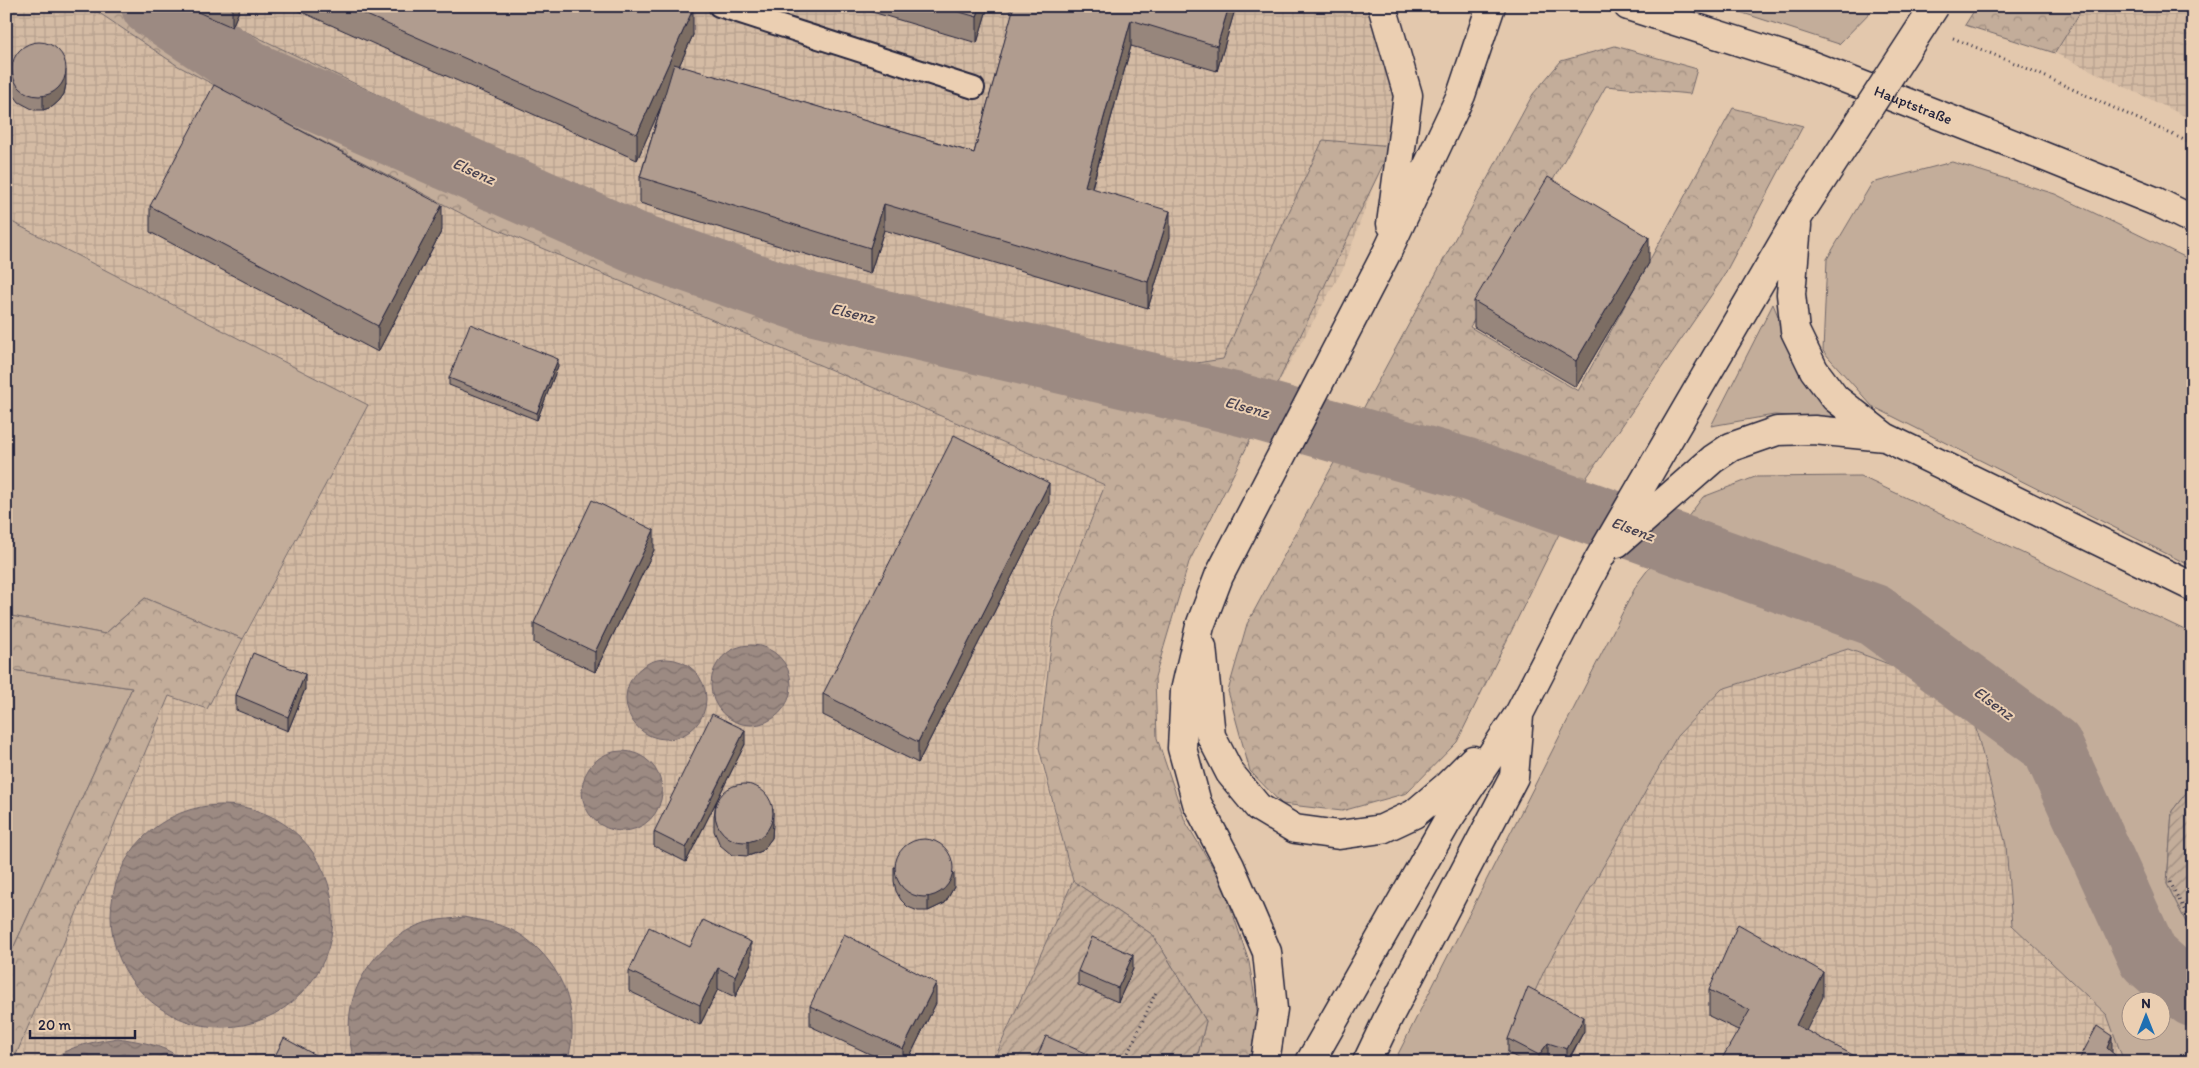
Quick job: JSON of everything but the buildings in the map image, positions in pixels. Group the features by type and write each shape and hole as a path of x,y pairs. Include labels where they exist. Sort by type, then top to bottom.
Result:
{"main road":[{"path":"1382,6 1408,95 1388,250"},
{"path":"1265,1062 1273,1009 1267,952 1230,866 1197,803 1182,748 1185,691 1200,626 1219,576 1388,250 1461,95 1491,6"},
{"name":"Hauptstraße","path":"1628,6 1800,61 2157,202 2193,220"},
{"path":"1310,1062 1448,820 1520,712 1599,559 1799,214 1935,6"},
{"path":"1799,214 1791,294 1795,330 1814,370 1835,398 1885,437 2193,587"},
{"path":"1599,559 1713,459 1731,447 1777,431 1814,430 1885,437"},
{"path":"1200,626 1211,736 1230,773 1258,807 1294,829 1339,835 1382,830 1414,814 1447,786 1520,712"},
{"path":"1367,1062 1514,777 1520,712"}],"lane":[{"path":"719,6 974,88"}],"path":[{"path":"1875,6 1892,14"},
{"path":"1945,35 2024,67 2193,144"},
{"path":"2170,882 2193,927"},
{"path":"1124,1062 1156,992"}],"shaded area":[{"path":"6,6 1363,6 1376,19 1402,106 1344,267 1268,401 840,287 677,228 470,218 1105,485 1053,611 1037,749 1073,881 993,1062 13,1062 169,696 207,709 368,405 10,221 6,229"},
{"path":"2083,6 2193,6 2193,120 2055,53"},
{"path":"1848,649 1912,673 1975,721 2006,845 2012,925 2107,1015 2124,1062 1503,1062 1545,969 1677,736 1722,689"}],"green space":[{"path":"87,6 168,6 225,32 234,26 507,156 677,228 840,287 1150,370 1223,359 1263,267 1323,140 1392,146 1189,562 1155,677 1157,738 1185,821 1223,884 1249,962 1258,1016 1251,1062 1196,1062 1206,1021 1153,935 1073,881 1039,748 1055,611 1105,485 470,218 178,66"},
{"path":"1721,6 1876,6 1839,44"},
{"path":"1977,6 2084,6 2055,53 1965,25"},
{"path":"1615,46 1697,69 1690,94 1606,86 1470,327 1578,391 1733,108 1803,126 1721,281 1587,477 1457,742 1407,793 1342,811 1282,804 1250,771 1228,691 1247,624 1533,94 1561,61"},
{"path":"1952,162 2055,194 2193,261 2193,567 1872,406 1823,351 1827,259 1872,183"},
{"path":"10,221 368,405 243,639 145,598 105,634 6,615 6,229"},
{"path":"1773,304 1800,369 1845,419 1774,415 1711,426"},
{"path":"1860,476 2193,634 2193,784 2172,811 2167,884 2193,936 2193,1062 2124,1062 2107,1015 2012,925 2006,845 1974,721 1913,673 1848,649 1722,689 1677,736 1545,969 1503,1062 1394,1062 1637,584 1703,497 1755,477"},
{"path":"145,598 243,639 207,709 169,696 13,1062 6,1062 6,964 132,688 6,669 6,615 105,634"},
{"path":"6,669 132,688 6,964"},
{"path":"2193,784 2193,936 2167,884 2172,811"},
{"path":"1073,881 1153,935 1206,1021 1196,1062 993,1062"}],"water":[{"path":"751,645 766,648 779,657 788,670 791,685 788,700 779,713 766,722 751,725 736,722 723,713 714,700 711,685 714,670 723,657 736,648"},
{"path":"666,659 681,662 694,671 703,684 706,699 703,714 694,727 681,736 666,739 651,736 638,727 629,714 626,699 629,684 638,671 651,662"},
{"path":"614,751 630,751 651,762 662,783 662,799 651,820 630,831 614,831 600,825 588,813 582,799 582,783 588,769 600,757"},
{"path":"211,805 233,805 265,813 284,823 301,837 315,854 325,873 331,894 333,916 331,938 325,959 315,978 301,995 284,1009 254,1023 233,1027 211,1027 190,1023 169,1014 151,1002 136,987 124,969 115,948 111,927 111,905 115,884 124,863 136,845 151,830 169,818 190,809"},
{"path":"463,917 510,929 538,948 549,962 559,976 566,992 570,1009 572,1027 567,1062 354,1062 350,1038 350,1013 353,998 367,968 389,943 403,933 432,921"},
{"path":"118,1038 162,1048 185,1062 49,1062 73,1048"}],"waterway":[{"name":"Elsenz","path":"152,6 253,73 636,243 811,304 1238,404 1464,468 1874,615 2052,746 2148,957 2193,996"}]}
